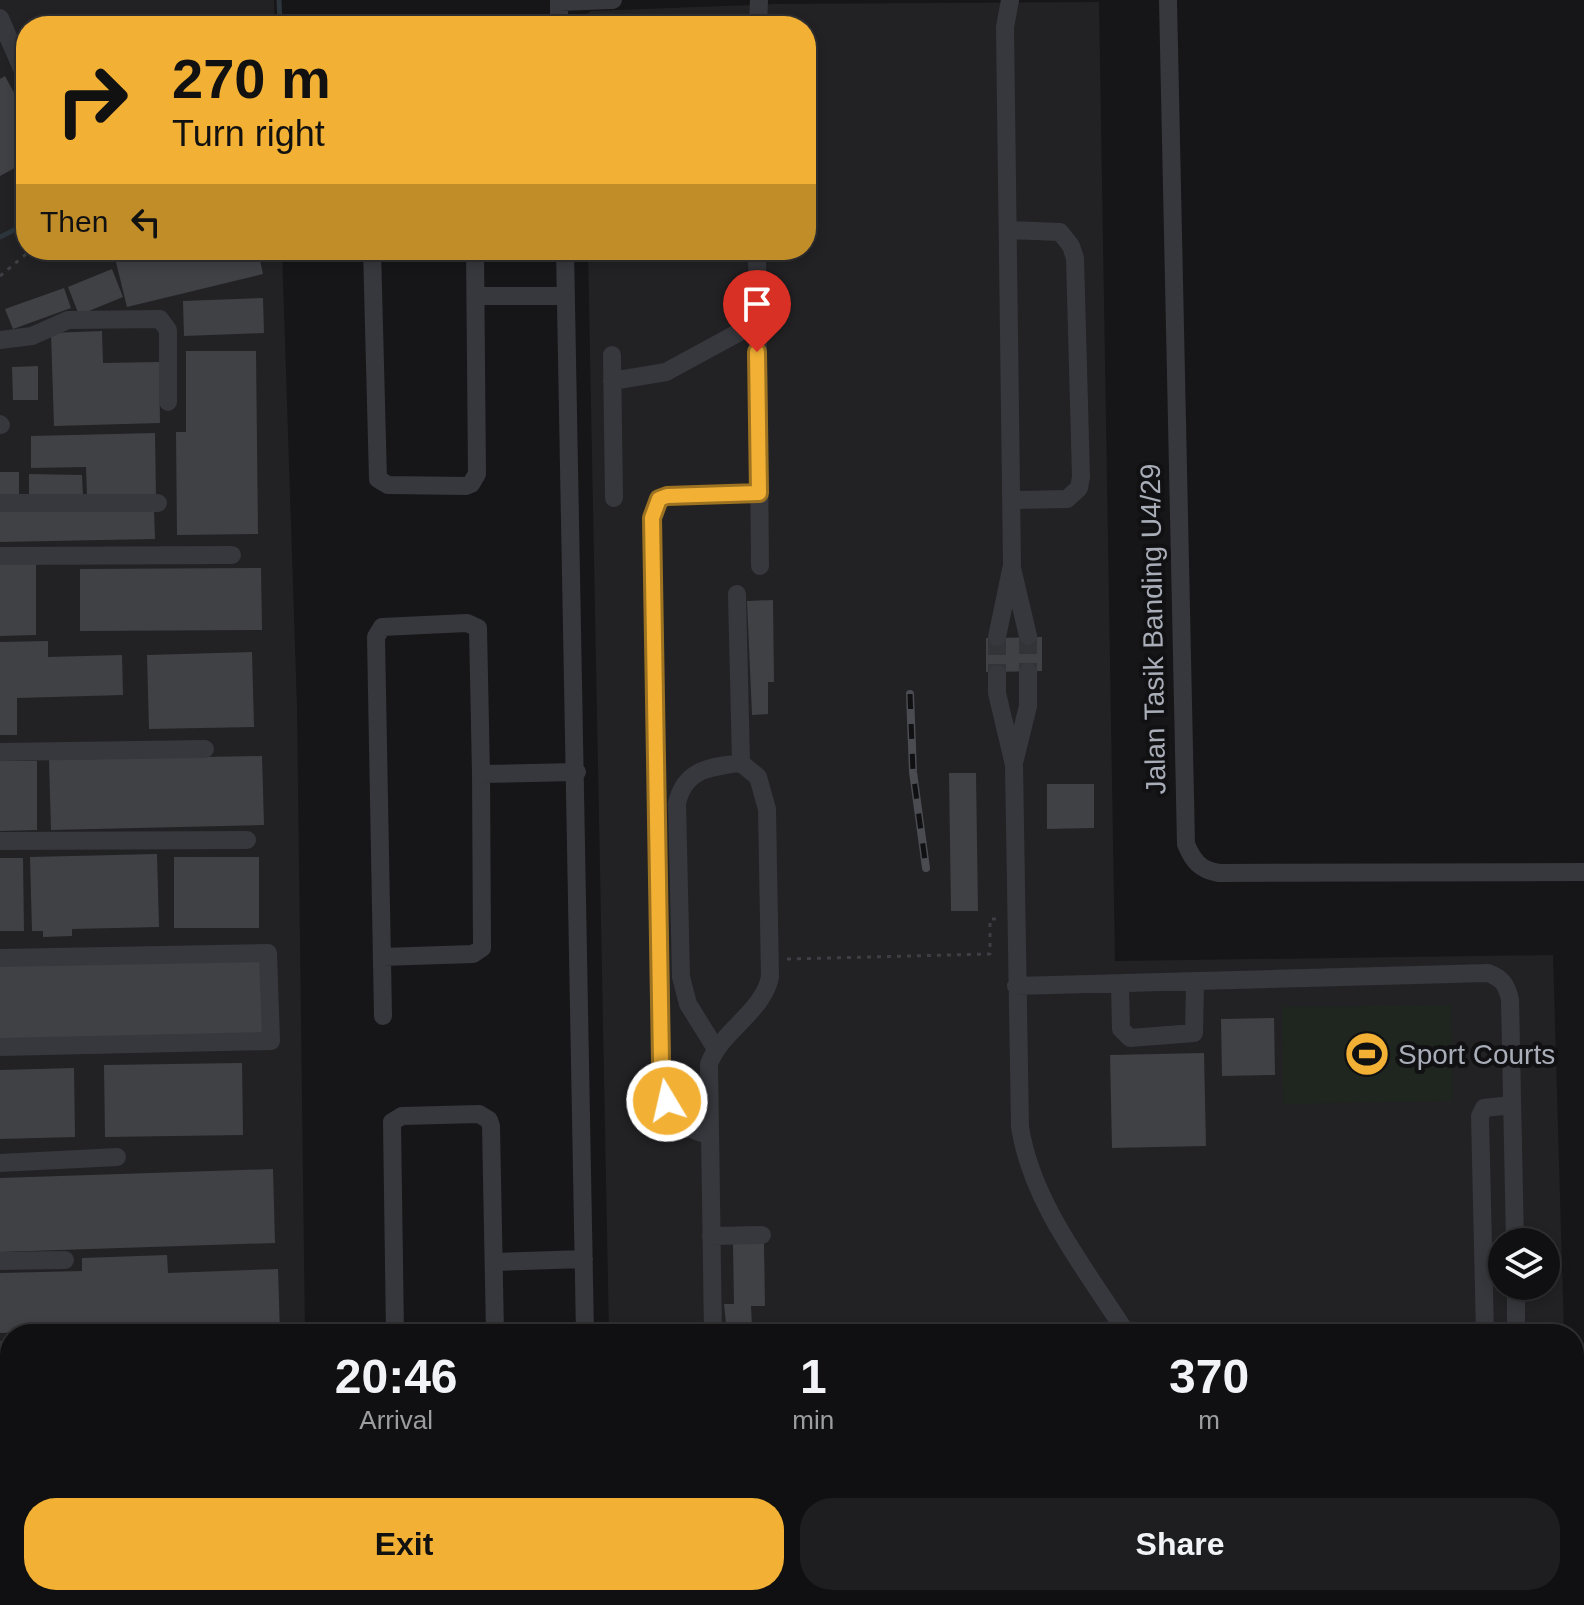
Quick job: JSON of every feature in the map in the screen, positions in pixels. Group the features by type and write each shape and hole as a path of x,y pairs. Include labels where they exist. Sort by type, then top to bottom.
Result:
{"street":[{"path":"559,1 613,0"},
{"path":"997,637 1012,565 1005,27 1010,0"},
{"name":"Jalan Tasik Banding U4/29","path":"1168,0 1186,844 1190,855 1206,871 1219,873 1584,872"},
{"path":"0,18 16,55"},
{"path":"1008,230 1060,232 1071,246 1075,258 1081,477 1079,488 1067,499 1012,500"},
{"path":"372,260 377,474 383,484 466,486 476,480 475,260"},
{"path":"565,260 585,1324"},
{"path":"757,260 760,566"},
{"path":"476,296 566,296"},
{"path":"0,340 32,336 68,320 160,319 168,330 168,402"},
{"path":"612,381 666,372 756,323"},
{"path":"612,355 614,498"},
{"path":"709,1135 687,1129 675,1118 662,1079 652,518 659,499 667,496 759,493"},
{"path":"0,503 158,503"},
{"path":"0,556 232,555"},
{"path":"1012,565 1028,636"},
{"path":"737,594 741,763"},
{"path":"382,957 473,954 482,948 478,628 467,623 382,627 376,637 383,1016"},
{"path":"1014,765 1028,706 1028,672"},
{"path":"997,674 997,693 1014,765 1016,986 1020,1127 1025,1159 1048,1208 1121,1324"},
{"path":"0,752 205,749"},
{"path":"713,1324 709,1064 716,1049 765,992 770,977 766,796 758,777 741,763 699,770 680,788 677,803 681,977 688,1004 716,1049"},
{"path":"481,774 577,772"},
{"path":"0,841 247,840"},
{"path":"0,958 268,953 271,1041 0,1047"},
{"path":"1016,986 1488,973 1503,981 1510,1000 1515,1228"},
{"path":"1120,985 1121,1029 1130,1038 1194,1033 1195,983"},
{"path":"1485,1324 1480,1116 1484,1108 1512,1105"},
{"path":"395,1324 391,1128 396,1118 479,1114 489,1120 495,1324"},
{"path":"0,1163 117,1157"},
{"path":"711,1236 762,1235"},
{"path":"494,1262 584,1259"},
{"path":"0,1261 65,1260"},
{"path":"1516,1300 1516,1324"}],"path":[{"path":"0,276 19,260"},
{"path":"783,959 990,954 990,919"}],"shaded area":[{"path":"0,0 274,0 275,16 16,16 16,260 282,260 297,707 305,1324 0,1324"},
{"path":"1099,2 1115,961 1553,955 1564,1324 609,1324 588,260 816,260 816,16 583,16 591,11 775,4"},
{"name":"Sport Courts","path":"1451,1005 1453,1101 1283,1104 1282,1007"}],"building":[{"path":"5,76 16,96 16,167 0,176 0,79"},
{"path":"115,260 260,260 263,274 127,307"},
{"path":"112,269 123,297 79,315 68,287"},
{"path":"64,288 71,308 13,329 5,309"},
{"path":"263,298 264,333 184,336 183,301"},
{"path":"102,331 103,363 159,362 160,423 54,426 51,333"},
{"path":"186,351 256,351 258,534 177,535 176,432 186,432"},
{"path":"38,366 38,400 13,400 12,367"},
{"path":"155,433 156,496 87,497 86,467 31,468 31,436"},
{"path":"0,472 19,472 19,499 0,499"},
{"path":"29,474 82,475 83,497 29,497"},
{"path":"154,509 155,539 0,542 0,512"},
{"path":"0,562 36,562 36,635 0,636"},
{"path":"261,568 262,630 80,631 80,569"},
{"path":"773,600 774,682 768,682 768,714 752,715 747,601"},
{"path":"1042,637 1042,671 986,672 986,638"},
{"path":"48,641 48,657 122,655 123,695 17,698 17,735 0,735 0,642"},
{"path":"252,652 254,727 149,729 147,655"},
{"path":"262,756 264,825 51,830 49,760"},
{"path":"0,761 37,761 37,830 0,831"},
{"path":"949,773 976,773 978,911 951,911"},
{"path":"1047,784 1094,784 1094,828 1047,829"},
{"path":"157,854 159,927 72,929 72,936 43,937 43,931 32,931 30,857"},
{"path":"174,857 259,857 259,928 174,928"},
{"path":"0,858 23,858 24,931 0,931"},
{"path":"264,957 265,1035 0,1039 0,962"},
{"path":"1274,1018 1275,1075 1222,1076 1221,1019"},
{"path":"1204,1053 1206,1146 1112,1148 1110,1055"},
{"path":"242,1063 243,1135 105,1137 104,1065"},
{"path":"74,1068 75,1137 0,1139 0,1070"},
{"path":"273,1169 275,1243 0,1252 0,1178"},
{"path":"764,1243 765,1306 751,1306 752,1324 726,1324 724,1304 734,1304 733,1244"},
{"path":"167,1255 168,1273 278,1269 280,1324 0,1324 0,1273 82,1271 82,1258"}],"waterway":[{"path":"279,0 280,16"},
{"path":"0,237 16,229"}],"tunnel":[{"path":"1028,636 1028,672"},
{"path":"997,637 997,674"}],"railway":[{"path":"910,694 913,772 926,868"}],"place":[{"name":"Sport Courts","path":"1367,1054"}],"route":[{"path":"667,1101 661,1061 652,518 659,499 667,496 759,493 757,352"}]}
